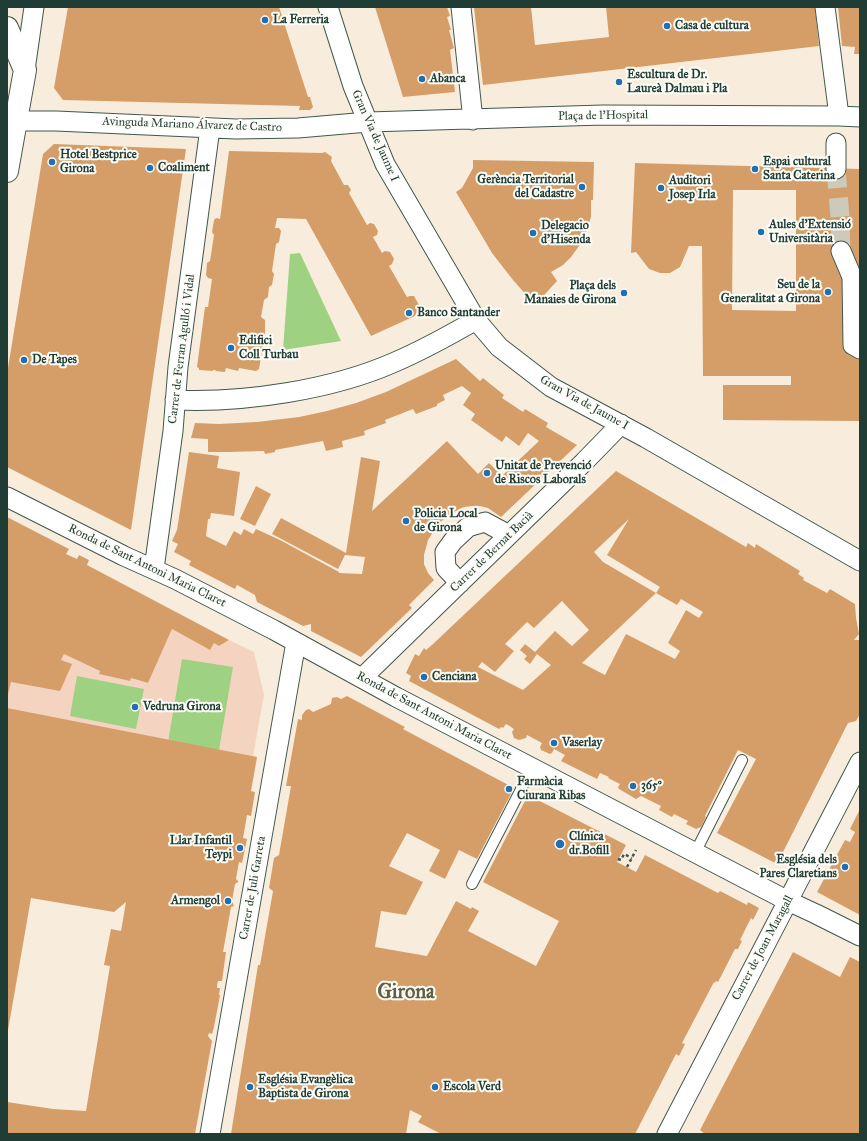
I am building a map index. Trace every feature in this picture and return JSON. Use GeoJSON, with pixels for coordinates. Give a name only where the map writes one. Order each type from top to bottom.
{"type":"FeatureCollection","features":[{"type":"Feature","properties":{"kind":"main road"},"geometry":{"type":"LineString","coordinates":[[7,28],[25,70],[7,171]]}},
{"type":"Feature","properties":{"kind":"street"},"geometry":{"type":"LineString","coordinates":[[25,70],[34,7]]}},
{"type":"Feature","properties":{"kind":"street","name":"Gran Via de Jaume I"},"geometry":{"type":"LineString","coordinates":[[328,7],[353,86],[386,164],[476,320],[499,347],[545,383],[621,424],[860,560]]}},
{"type":"Feature","properties":{"kind":"street"},"geometry":{"type":"LineString","coordinates":[[461,7],[473,120]]}},
{"type":"Feature","properties":{"kind":"street"},"geometry":{"type":"LineString","coordinates":[[825,7],[839,116]]}},
{"type":"Feature","properties":{"kind":"street","name":"Plaça de l'Hospital"},"geometry":{"type":"LineString","coordinates":[[368,122],[603,115],[860,117]]}},
{"type":"Feature","properties":{"kind":"street","name":"Avinguda Mariano Álvarez de Castro"},"geometry":{"type":"LineString","coordinates":[[16,121],[56,121],[210,128],[298,128],[368,122]]}},
{"type":"Feature","properties":{"kind":"street","name":"Carrer de Ferran Agulló i Vidal"},"geometry":{"type":"LineString","coordinates":[[154,570],[173,431],[178,367],[210,128]]}},
{"type":"Feature","properties":{"kind":"street"},"geometry":{"type":"LineString","coordinates":[[836,143],[836,169]]}},
{"type":"Feature","properties":{"kind":"street"},"geometry":{"type":"LineString","coordinates":[[841,251],[852,277],[853,345],[860,349]]}},
{"type":"Feature","properties":{"kind":"street"},"geometry":{"type":"LineString","coordinates":[[175,400],[210,400],[265,396],[308,389],[348,379],[394,363],[441,340],[476,320]]}},
{"type":"Feature","properties":{"kind":"street","name":"Carrer de Bernat Bacià"},"geometry":{"type":"LineString","coordinates":[[362,678],[584,462],[621,424]]}},
{"type":"Feature","properties":{"kind":"street","name":"Ronda de Sant Antoni Maria Claret"},"geometry":{"type":"LineString","coordinates":[[7,497],[274,630],[532,768],[788,901],[860,936]]}},
{"type":"Feature","properties":{"kind":"street"},"geometry":{"type":"LineString","coordinates":[[460,583],[446,568],[445,552],[453,541],[468,527],[485,522],[509,535]]}},
{"type":"Feature","properties":{"kind":"street","name":"Carrer de Juli Garreta"},"geometry":{"type":"LineString","coordinates":[[210,1134],[296,642]]}},
{"type":"Feature","properties":{"kind":"street","name":"Carrer de Joan Maragall"},"geometry":{"type":"LineString","coordinates":[[667,1134],[860,762]]}},
{"type":"Feature","properties":{"kind":"lane"},"geometry":{"type":"LineString","coordinates":[[694,852],[742,760]]}},
{"type":"Feature","properties":{"kind":"lane"},"geometry":{"type":"LineString","coordinates":[[472,884],[532,768]]}},
{"type":"Feature","properties":{"kind":"path"},"geometry":{"type":"LineString","coordinates":[[627,867],[636,850]]}},
{"type":"Feature","properties":{"kind":"path"},"geometry":{"type":"LineString","coordinates":[[618,859],[621,860],[624,854],[632,858]]}},
{"type":"Feature","properties":{"kind":"shaded area","name":"Vedruna Girona"},"geometry":{"type":"Polygon","coordinates":[[[172,629],[210,650],[214,643],[219,646],[229,640],[254,652],[264,695],[253,756],[257,757],[253,780],[7,736],[7,649],[60,663],[64,654],[100,671],[99,674],[130,681],[131,678],[148,683],[172,629]]]}},
{"type":"Feature","properties":{"kind":"green space"},"geometry":{"type":"Polygon","coordinates":[[[300,253],[341,341],[283,350],[290,254],[300,253]]]}},
{"type":"Feature","properties":{"kind":"green space"},"geometry":{"type":"Polygon","coordinates":[[[182,659],[233,667],[217,762],[166,754],[182,659]]]}},
{"type":"Feature","properties":{"kind":"green space"},"geometry":{"type":"Polygon","coordinates":[[[77,676],[144,689],[136,729],[70,716],[77,676]]]}},
{"type":"Feature","properties":{"kind":"building"},"geometry":{"type":"Polygon","coordinates":[[[68,7],[279,7],[308,97],[310,97],[313,107],[310,110],[299,110],[300,106],[63,100],[54,88],[68,7]]]}},
{"type":"Feature","properties":{"kind":"building"},"geometry":{"type":"Polygon","coordinates":[[[375,7],[447,7],[450,16],[447,17],[451,30],[449,30],[454,48],[450,50],[455,92],[403,97],[375,7]]]}},
{"type":"Feature","properties":{"kind":"building"},"geometry":{"type":"Polygon","coordinates":[[[474,7],[531,7],[535,45],[609,37],[606,7],[815,7],[819,46],[483,85],[474,7]]]}},
{"type":"Feature","properties":{"kind":"building"},"geometry":{"type":"Polygon","coordinates":[[[838,7],[860,7],[860,54],[854,54],[855,47],[842,46],[838,7]]]}},
{"type":"Feature","properties":{"kind":"building"},"geometry":{"type":"Polygon","coordinates":[[[54,144],[186,149],[131,530],[7,467],[7,374],[43,154],[54,144]]]}},
{"type":"Feature","properties":{"kind":"building"},"geometry":{"type":"Polygon","coordinates":[[[229,151],[325,152],[332,157],[331,161],[344,185],[348,185],[351,190],[349,193],[367,225],[370,223],[374,224],[378,231],[377,235],[373,237],[382,253],[385,251],[390,252],[394,259],[392,264],[389,266],[407,297],[414,296],[420,307],[419,312],[416,313],[417,315],[371,336],[306,219],[277,218],[275,228],[279,228],[281,231],[279,242],[276,244],[272,271],[274,274],[272,285],[269,287],[268,297],[264,300],[261,317],[265,320],[265,333],[259,369],[256,371],[239,368],[238,371],[226,368],[225,372],[215,371],[216,370],[199,370],[197,367],[205,307],[208,307],[212,279],[208,278],[206,275],[207,263],[210,261],[214,235],[212,232],[214,220],[216,218],[220,219],[229,151]]]}},
{"type":"Feature","properties":{"kind":"building","name":"Delegacio d'Hisenda"},"geometry":{"type":"Polygon","coordinates":[[[473,160],[594,162],[591,217],[584,239],[563,265],[551,272],[557,281],[535,305],[492,253],[456,192],[462,188],[473,168],[473,160]]]}},
{"type":"Feature","properties":{"kind":"building","name":"Seu de la Generalitat a Girona"},"geometry":{"type":"Polygon","coordinates":[[[635,163],[860,169],[860,421],[723,420],[723,385],[791,385],[791,376],[703,376],[702,246],[689,246],[680,267],[670,273],[660,273],[649,269],[636,252],[631,253],[635,163]],[[733,190],[732,310],[796,311],[796,190],[733,190]]]}},
{"type":"Feature","properties":{"kind":"building"},"geometry":{"type":"Polygon","coordinates":[[[456,359],[480,381],[483,378],[504,395],[502,398],[523,412],[525,409],[548,423],[546,427],[577,445],[501,517],[488,508],[472,506],[464,507],[450,514],[438,524],[428,540],[424,555],[424,564],[428,573],[434,580],[409,605],[412,608],[361,657],[311,631],[311,624],[303,626],[257,602],[255,595],[237,585],[235,589],[189,565],[191,561],[174,552],[178,544],[172,541],[177,530],[189,452],[219,456],[217,468],[240,472],[234,516],[211,513],[210,519],[208,519],[206,536],[226,546],[234,531],[241,535],[244,529],[253,534],[256,529],[280,540],[339,573],[362,574],[365,557],[345,555],[338,569],[272,534],[281,518],[346,553],[361,457],[380,461],[372,511],[447,441],[478,474],[489,463],[502,476],[539,441],[528,433],[519,446],[506,436],[502,442],[471,420],[475,414],[463,405],[471,393],[462,386],[443,395],[445,400],[437,404],[437,406],[416,414],[413,409],[385,420],[386,423],[364,431],[365,435],[342,441],[343,447],[326,451],[323,441],[275,450],[275,452],[265,454],[264,451],[208,452],[208,439],[191,438],[195,423],[219,424],[257,422],[299,417],[327,411],[356,403],[386,392],[456,359]]]}},
{"type":"Feature","properties":{"kind":"building"},"geometry":{"type":"Polygon","coordinates":[[[616,471],[746,547],[748,543],[755,548],[756,544],[800,571],[798,574],[804,578],[803,580],[827,593],[830,589],[855,604],[859,634],[854,640],[860,640],[860,714],[856,721],[848,723],[777,864],[717,833],[756,759],[738,750],[701,827],[696,829],[686,824],[688,821],[674,814],[672,817],[659,810],[661,806],[641,796],[636,799],[619,789],[618,787],[620,784],[608,778],[609,777],[600,773],[597,779],[561,761],[565,755],[554,749],[550,754],[541,750],[540,747],[542,743],[527,735],[526,738],[519,740],[514,738],[512,732],[514,729],[508,725],[506,724],[503,728],[501,727],[499,729],[409,681],[411,676],[406,673],[415,654],[419,656],[424,648],[426,650],[616,471]],[[629,519],[594,552],[603,562],[656,593],[660,587],[607,555],[629,519]],[[656,593],[582,663],[605,675],[626,634],[675,659],[680,651],[668,643],[686,610],[699,618],[703,612],[681,599],[677,605],[656,593]],[[562,601],[534,628],[527,622],[505,644],[514,651],[495,672],[482,662],[478,667],[523,690],[551,665],[537,654],[530,664],[524,659],[527,656],[520,650],[525,644],[535,652],[555,631],[572,646],[589,630],[562,601]]]}},
{"type":"Feature","properties":{"kind":"building"},"geometry":{"type":"Polygon","coordinates":[[[256,486],[271,494],[255,526],[240,519],[256,486]]]}},
{"type":"Feature","properties":{"kind":"building"},"geometry":{"type":"Polygon","coordinates":[[[7,517],[69,549],[66,554],[77,559],[79,555],[89,560],[87,565],[229,640],[219,646],[214,643],[210,650],[172,629],[148,683],[131,678],[130,681],[99,674],[100,671],[64,654],[61,660],[72,664],[60,691],[11,682],[7,698],[7,517]]]}},
{"type":"Feature","properties":{"kind":"building"},"geometry":{"type":"Polygon","coordinates":[[[347,696],[405,727],[403,729],[514,788],[477,859],[459,850],[445,879],[429,871],[440,850],[407,833],[389,866],[423,882],[406,915],[381,911],[375,947],[427,956],[456,901],[471,909],[472,907],[479,911],[468,931],[536,966],[559,921],[483,882],[528,795],[626,845],[617,862],[636,872],[645,855],[718,893],[720,891],[747,905],[748,902],[759,908],[753,920],[751,918],[740,940],[742,941],[738,949],[735,949],[718,982],[714,982],[682,1043],[685,1044],[679,1056],[676,1054],[635,1134],[441,1134],[418,1122],[422,1116],[410,1110],[406,1134],[231,1134],[258,965],[260,965],[273,891],[269,888],[274,858],[279,855],[291,786],[286,786],[298,719],[302,720],[302,715],[306,710],[309,709],[313,712],[331,704],[332,698],[337,697],[341,699],[347,696]]]}},
{"type":"Feature","properties":{"kind":"building"},"geometry":{"type":"Polygon","coordinates":[[[7,708],[257,757],[251,791],[255,792],[251,816],[247,815],[243,838],[247,839],[242,863],[239,862],[236,879],[238,882],[235,884],[232,901],[234,906],[231,907],[223,952],[226,952],[222,981],[218,981],[217,985],[217,988],[220,988],[220,995],[214,1027],[212,1034],[209,1033],[208,1036],[212,1041],[195,1134],[7,1134],[7,1102],[53,1109],[86,1111],[110,966],[104,965],[111,929],[121,931],[126,902],[114,912],[31,898],[7,1036],[7,708]]]}},
{"type":"Feature","properties":{"kind":"building","name":"Església dels Pares Claretians"},"geometry":{"type":"Polygon","coordinates":[[[860,809],[860,915],[817,892],[845,840],[850,842],[855,832],[850,829],[860,809]]]}},
{"type":"Feature","properties":{"kind":"building"},"geometry":{"type":"Polygon","coordinates":[[[793,952],[840,977],[850,957],[860,962],[860,1134],[705,1134],[700,1130],[793,952]]]}},
{"type":"Feature","properties":{"kind":"tunnel"},"geometry":{"type":"LineString","coordinates":[[836,169],[841,251]]}},
{"type":"Feature","properties":{"kind":"place","name":"La Ferreria"},"geometry":{"type":"Point","coordinates":[265,20]}},
{"type":"Feature","properties":{"kind":"place","name":"Casa de cultura"},"geometry":{"type":"Point","coordinates":[667,26]}},
{"type":"Feature","properties":{"kind":"place","name":"Abanca"},"geometry":{"type":"Point","coordinates":[422,79]}},
{"type":"Feature","properties":{"kind":"place","name":"Escultura de Dr. Laureà Dalmau i Pla"},"geometry":{"type":"Point","coordinates":[619,82]}},
{"type":"Feature","properties":{"kind":"place","name":"Hotel Bestprice Girona"},"geometry":{"type":"Point","coordinates":[52,162]}},
{"type":"Feature","properties":{"kind":"place","name":"Coaliment"},"geometry":{"type":"Point","coordinates":[150,168]}},
{"type":"Feature","properties":{"kind":"place","name":"Espai cultural Santa Caterina"},"geometry":{"type":"Point","coordinates":[755,169]}},
{"type":"Feature","properties":{"kind":"place","name":"Gerència Territorial del Cadastre"},"geometry":{"type":"Point","coordinates":[582,187]}},
{"type":"Feature","properties":{"kind":"place","name":"Auditori Josep Irla"},"geometry":{"type":"Point","coordinates":[661,188]}},
{"type":"Feature","properties":{"kind":"place","name":"Aules d'Extensió Universitària"},"geometry":{"type":"Point","coordinates":[761,232]}},
{"type":"Feature","properties":{"kind":"place","name":"Delegacio d'Hisenda"},"geometry":{"type":"Point","coordinates":[533,233]}},
{"type":"Feature","properties":{"kind":"place","name":"Seu de la Generalitat a Girona"},"geometry":{"type":"Point","coordinates":[828,292]}},
{"type":"Feature","properties":{"kind":"place","name":"Plaça dels Manaies de Girona"},"geometry":{"type":"Point","coordinates":[624,293]}},
{"type":"Feature","properties":{"kind":"place","name":"Banco Santander"},"geometry":{"type":"Point","coordinates":[409,313]}},
{"type":"Feature","properties":{"kind":"place","name":"Edifici Coll Turbau"},"geometry":{"type":"Point","coordinates":[231,348]}},
{"type":"Feature","properties":{"kind":"place","name":"De Tapes"},"geometry":{"type":"Point","coordinates":[24,360]}},
{"type":"Feature","properties":{"kind":"place","name":"Unitat de Prevenció de Riscos Laborals"},"geometry":{"type":"Point","coordinates":[487,473]}},
{"type":"Feature","properties":{"kind":"place","name":"Policia Local de Girona"},"geometry":{"type":"Point","coordinates":[406,521]}},
{"type":"Feature","properties":{"kind":"place","name":"Cenciana"},"geometry":{"type":"Point","coordinates":[424,677]}},
{"type":"Feature","properties":{"kind":"place","name":"Vedruna Girona"},"geometry":{"type":"Point","coordinates":[135,707]}},
{"type":"Feature","properties":{"kind":"place","name":"Vaserlay"},"geometry":{"type":"Point","coordinates":[554,743]}},
{"type":"Feature","properties":{"kind":"place","name":"365º"},"geometry":{"type":"Point","coordinates":[633,786]}},
{"type":"Feature","properties":{"kind":"place","name":"Farmàcia Ciurana Ribas"},"geometry":{"type":"Point","coordinates":[509,789]}},
{"type":"Feature","properties":{"kind":"place","name":"Clínica dr.Bofill"},"geometry":{"type":"Point","coordinates":[560,844]}},
{"type":"Feature","properties":{"kind":"place","name":"Llar Infantil Teypi"},"geometry":{"type":"Point","coordinates":[240,848]}},
{"type":"Feature","properties":{"kind":"place","name":"Església dels Pares Claretians"},"geometry":{"type":"Point","coordinates":[845,867]}},
{"type":"Feature","properties":{"kind":"place","name":"Armengol"},"geometry":{"type":"Point","coordinates":[228,901]}},
{"type":"Feature","properties":{"kind":"place","name":"Església Evangèlica Baptista de Girona"},"geometry":{"type":"Point","coordinates":[250,1087]}},
{"type":"Feature","properties":{"kind":"place","name":"Escola Verd"},"geometry":{"type":"Point","coordinates":[435,1087]}},
{"type":"Feature","properties":{"kind":"district","name":"Girona"},"geometry":{"type":"Point","coordinates":[406,993]}}]}
